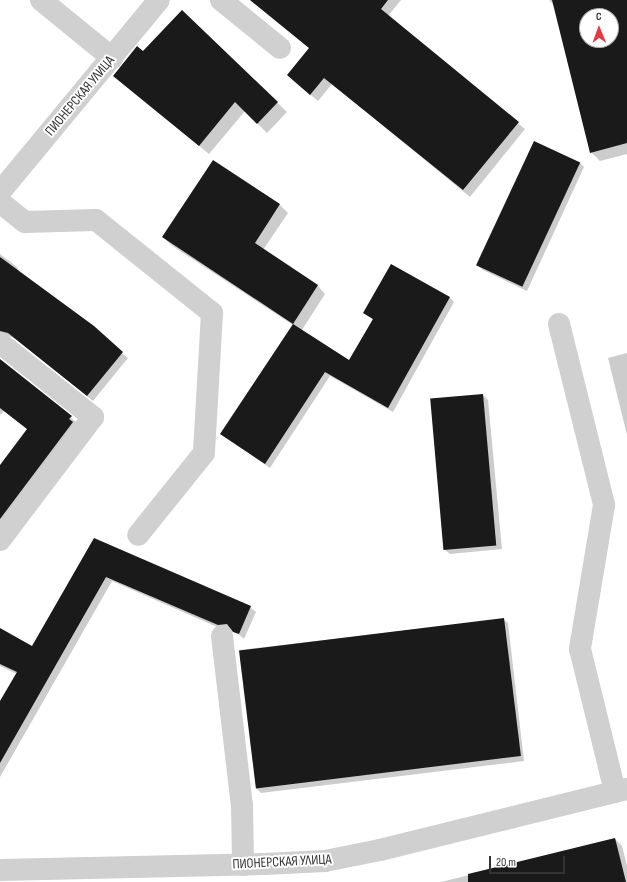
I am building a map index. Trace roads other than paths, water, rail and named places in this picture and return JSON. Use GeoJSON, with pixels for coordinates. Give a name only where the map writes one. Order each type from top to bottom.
{"type":"FeatureCollection","features":[{"type":"Feature","properties":{"kind":"street"},"geometry":{"type":"LineString","coordinates":[[41,0],[112,58]]}},
{"type":"Feature","properties":{"kind":"street","name":"ПИОНЕРСКАЯ УЛИЦА"},"geometry":{"type":"LineString","coordinates":[[0,192],[159,0]]}},
{"type":"Feature","properties":{"kind":"street"},"geometry":{"type":"LineString","coordinates":[[221,0],[280,48]]}},
{"type":"Feature","properties":{"kind":"street"},"geometry":{"type":"LineString","coordinates":[[0,202],[24,222],[96,220],[212,313],[204,453],[138,535]]}},
{"type":"Feature","properties":{"kind":"street"},"geometry":{"type":"LineString","coordinates":[[559,324],[604,505],[580,650],[621,790]]}},
{"type":"Feature","properties":{"kind":"street"},"geometry":{"type":"LineString","coordinates":[[0,343],[92,417],[0,540]]}},
{"type":"Feature","properties":{"kind":"street"},"geometry":{"type":"LineString","coordinates":[[222,636],[242,805],[257,870]]}},
{"type":"Feature","properties":{"kind":"street","name":"ПИОНЕРСКАЯ УЛИЦА"},"geometry":{"type":"LineString","coordinates":[[0,870],[257,870],[325,861],[388,848],[621,790]]}}]}
